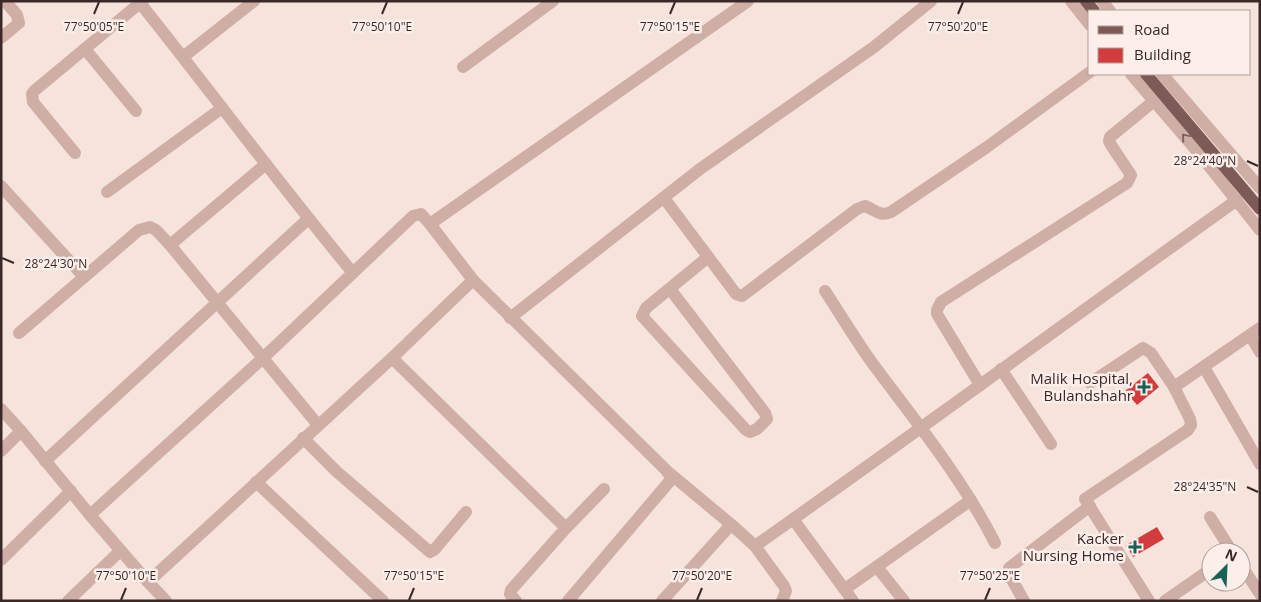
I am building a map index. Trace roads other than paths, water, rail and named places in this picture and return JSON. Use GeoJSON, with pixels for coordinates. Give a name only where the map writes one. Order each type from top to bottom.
{"type":"FeatureCollection","features":[{"type":"Feature","properties":{"kind":"main road"},"geometry":{"type":"LineString","coordinates":[[1147,75],[1260,209]]}},
{"type":"Feature","properties":{"kind":"street"},"geometry":{"type":"LineString","coordinates":[[1,38],[19,23],[17,15],[5,1]]}},
{"type":"Feature","properties":{"kind":"street"},"geometry":{"type":"LineString","coordinates":[[183,57],[254,1]]}},
{"type":"Feature","properties":{"kind":"street"},"geometry":{"type":"LineString","coordinates":[[463,67],[554,1]]}},
{"type":"Feature","properties":{"kind":"street"},"geometry":{"type":"LineString","coordinates":[[430,224],[748,1]]}},
{"type":"Feature","properties":{"kind":"street"},"geometry":{"type":"LineString","coordinates":[[510,318],[735,143],[874,46],[931,1]]}},
{"type":"Feature","properties":{"kind":"street"},"geometry":{"type":"LineString","coordinates":[[1071,1],[1088,22]]}},
{"type":"Feature","properties":{"kind":"street"},"geometry":{"type":"LineString","coordinates":[[75,153],[33,102],[34,91],[142,2],[222,108],[353,273]]}},
{"type":"Feature","properties":{"kind":"street"},"geometry":{"type":"LineString","coordinates":[[85,49],[136,111]]}},
{"type":"Feature","properties":{"kind":"street"},"geometry":{"type":"LineString","coordinates":[[664,198],[736,294],[742,296],[857,209],[865,206],[882,215],[891,212],[987,147],[1088,73]]}},
{"type":"Feature","properties":{"kind":"street"},"geometry":{"type":"LineString","coordinates":[[1132,75],[1260,230]]}},
{"type":"Feature","properties":{"kind":"street"},"geometry":{"type":"LineString","coordinates":[[1163,75],[1260,188]]}},
{"type":"Feature","properties":{"kind":"street"},"geometry":{"type":"LineString","coordinates":[[980,385],[937,314],[938,306],[941,302],[1127,183],[1131,176],[1111,145],[1110,137],[1154,101]]}},
{"type":"Feature","properties":{"kind":"street"},"geometry":{"type":"LineString","coordinates":[[106,192],[222,108]]}},
{"type":"Feature","properties":{"kind":"street"},"geometry":{"type":"LineString","coordinates":[[170,245],[266,164]]}},
{"type":"Feature","properties":{"kind":"street"},"geometry":{"type":"LineString","coordinates":[[1,186],[84,277]]}},
{"type":"Feature","properties":{"kind":"street"},"geometry":{"type":"LineString","coordinates":[[755,546],[921,429],[1001,369],[1237,200]]}},
{"type":"Feature","properties":{"kind":"street"},"geometry":{"type":"LineString","coordinates":[[90,515],[263,358],[413,216],[421,214],[473,280],[510,318],[665,469],[755,546],[784,586],[786,591],[782,601]]}},
{"type":"Feature","properties":{"kind":"street"},"geometry":{"type":"LineString","coordinates":[[45,461],[308,218]]}},
{"type":"Feature","properties":{"kind":"street"},"geometry":{"type":"LineString","coordinates":[[19,333],[139,230],[150,227],[156,230],[170,245],[318,425]]}},
{"type":"Feature","properties":{"kind":"street"},"geometry":{"type":"LineString","coordinates":[[670,289],[765,413],[767,419],[754,431],[746,430],[642,316],[646,308],[708,257]]}},
{"type":"Feature","properties":{"kind":"street"},"geometry":{"type":"LineString","coordinates":[[148,582],[392,358],[473,280]]}},
{"type":"Feature","properties":{"kind":"street"},"geometry":{"type":"LineString","coordinates":[[825,291],[871,362],[971,500],[995,543]]}},
{"type":"Feature","properties":{"kind":"street"},"geometry":{"type":"LineString","coordinates":[[1174,388],[1255,331],[1260,352]]}},
{"type":"Feature","properties":{"kind":"street"},"geometry":{"type":"LineString","coordinates":[[1090,383],[1142,348],[1151,353],[1174,388],[1190,419],[1191,425],[1188,430],[1085,499],[1150,601]]}},
{"type":"Feature","properties":{"kind":"street"},"geometry":{"type":"LineString","coordinates":[[392,358],[566,528]]}},
{"type":"Feature","properties":{"kind":"street"},"geometry":{"type":"LineString","coordinates":[[1204,367],[1260,464]]}},
{"type":"Feature","properties":{"kind":"street"},"geometry":{"type":"LineString","coordinates":[[1001,369],[1051,444]]}},
{"type":"Feature","properties":{"kind":"street"},"geometry":{"type":"LineString","coordinates":[[1,409],[120,550],[166,601]]}},
{"type":"Feature","properties":{"kind":"street"},"geometry":{"type":"LineString","coordinates":[[1,451],[21,431]]}},
{"type":"Feature","properties":{"kind":"street"},"geometry":{"type":"LineString","coordinates":[[304,438],[336,471],[430,552],[435,549],[466,512]]}},
{"type":"Feature","properties":{"kind":"street"},"geometry":{"type":"LineString","coordinates":[[568,601],[670,482],[671,477],[665,469]]}},
{"type":"Feature","properties":{"kind":"street"},"geometry":{"type":"LineString","coordinates":[[256,482],[383,601]]}},
{"type":"Feature","properties":{"kind":"street"},"geometry":{"type":"LineString","coordinates":[[516,601],[510,594],[511,590],[566,528],[604,489]]}},
{"type":"Feature","properties":{"kind":"street"},"geometry":{"type":"LineString","coordinates":[[1,560],[71,491]]}},
{"type":"Feature","properties":{"kind":"street"},"geometry":{"type":"LineString","coordinates":[[845,589],[971,500]]}},
{"type":"Feature","properties":{"kind":"street"},"geometry":{"type":"LineString","coordinates":[[1024,601],[1009,568],[1090,506]]}},
{"type":"Feature","properties":{"kind":"street"},"geometry":{"type":"LineString","coordinates":[[1210,517],[1226,542]]}},
{"type":"Feature","properties":{"kind":"street"},"geometry":{"type":"LineString","coordinates":[[793,519],[853,601]]}},
{"type":"Feature","properties":{"kind":"street"},"geometry":{"type":"LineString","coordinates":[[662,601],[726,529],[733,526]]}},
{"type":"Feature","properties":{"kind":"street"},"geometry":{"type":"LineString","coordinates":[[68,601],[120,550]]}},
{"type":"Feature","properties":{"kind":"street"},"geometry":{"type":"LineString","coordinates":[[877,567],[904,601]]}},
{"type":"Feature","properties":{"kind":"street"},"geometry":{"type":"LineString","coordinates":[[1165,601],[1201,576]]}},
{"type":"Feature","properties":{"kind":"street"},"geometry":{"type":"LineString","coordinates":[[1251,580],[1260,594]]}},
{"type":"Feature","properties":{"kind":"place","name":"Malik Hospital, Bulandshahr"},"geometry":{"type":"Point","coordinates":[1144,387]}},
{"type":"Feature","properties":{"kind":"place","name":"Kacker Nursing Home"},"geometry":{"type":"Point","coordinates":[1135,547]}}]}
